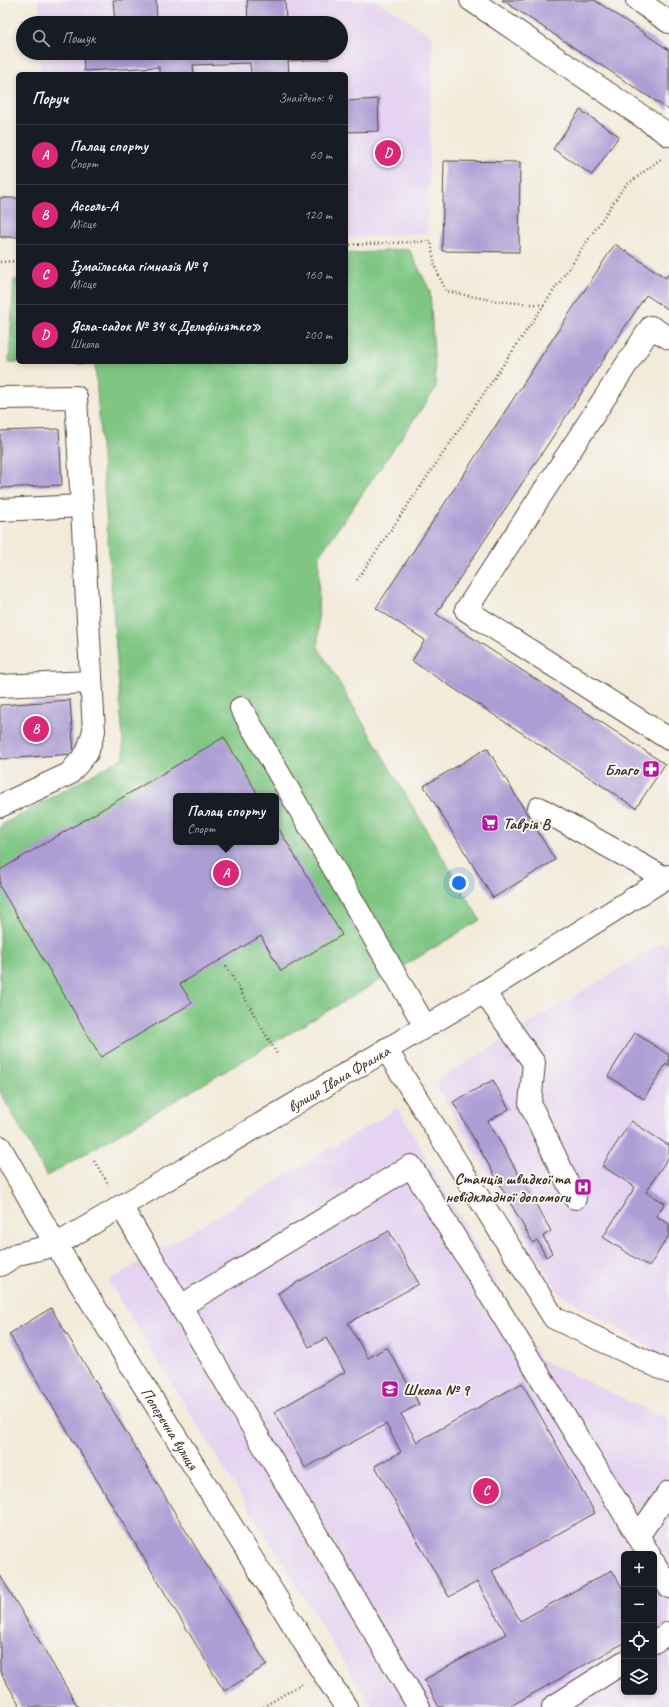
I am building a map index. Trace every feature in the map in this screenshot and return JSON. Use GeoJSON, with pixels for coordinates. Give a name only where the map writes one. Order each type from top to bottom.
{"type":"FeatureCollection","features":[{"type":"Feature","properties":{"kind":"street"},"geometry":{"type":"LineString","coordinates":[[471,0],[669,135]]}},
{"type":"Feature","properties":{"kind":"street"},"geometry":{"type":"LineString","coordinates":[[637,0],[669,22]]}},
{"type":"Feature","properties":{"kind":"street"},"geometry":{"type":"LineString","coordinates":[[669,338],[651,327],[466,610],[669,739]]}},
{"type":"Feature","properties":{"kind":"street"},"geometry":{"type":"LineString","coordinates":[[0,398],[76,397],[94,731],[87,753],[69,774],[0,806]]}},
{"type":"Feature","properties":{"kind":"street"},"geometry":{"type":"LineString","coordinates":[[0,510],[81,506]]}},
{"type":"Feature","properties":{"kind":"street"},"geometry":{"type":"LineString","coordinates":[[0,686],[91,682]]}},
{"type":"Feature","properties":{"kind":"street"},"geometry":{"type":"LineString","coordinates":[[241,708],[425,1026]]}},
{"type":"Feature","properties":{"kind":"street"},"geometry":{"type":"LineString","coordinates":[[539,808],[667,877]]}},
{"type":"Feature","properties":{"kind":"street","name":"вулиця Івана Франка"},"geometry":{"type":"LineString","coordinates":[[0,1265],[18,1254],[56,1245],[484,992],[667,877]]}},
{"type":"Feature","properties":{"kind":"street"},"geometry":{"type":"LineString","coordinates":[[484,992],[534,1062],[530,1104],[575,1198]]}},
{"type":"Feature","properties":{"kind":"street"},"geometry":{"type":"LineString","coordinates":[[386,1049],[554,1318],[669,1372]]}},
{"type":"Feature","properties":{"kind":"street","name":"Поперечна вулиця"},"geometry":{"type":"LineString","coordinates":[[0,1147],[56,1245],[346,1707]]}},
{"type":"Feature","properties":{"kind":"street"},"geometry":{"type":"LineString","coordinates":[[181,1306],[411,1166],[643,1545]]}},
{"type":"Feature","properties":{"kind":"street"},"geometry":{"type":"LineString","coordinates":[[121,1206],[419,1707]]}},
{"type":"Feature","properties":{"kind":"street"},"geometry":{"type":"LineString","coordinates":[[643,1545],[669,1492]]}},
{"type":"Feature","properties":{"kind":"street"},"geometry":{"type":"LineString","coordinates":[[657,1568],[669,1587]]}},
{"type":"Feature","properties":{"kind":"street"},"geometry":{"type":"LineString","coordinates":[[657,1640],[669,1633]]}},
{"type":"Feature","properties":{"kind":"street"},"geometry":{"type":"LineString","coordinates":[[553,1707],[621,1664]]}},
{"type":"Feature","properties":{"kind":"path"},"geometry":{"type":"LineString","coordinates":[[357,580],[624,188],[663,157]]}},
{"type":"Feature","properties":{"kind":"path"},"geometry":{"type":"LineString","coordinates":[[348,245],[431,241],[435,267],[446,291],[495,301],[544,305]]}},
{"type":"Feature","properties":{"kind":"path"},"geometry":{"type":"LineString","coordinates":[[0,262],[16,261]]}},
{"type":"Feature","properties":{"kind":"path"},"geometry":{"type":"LineString","coordinates":[[226,966],[277,1054]]}},
{"type":"Feature","properties":{"kind":"path"},"geometry":{"type":"LineString","coordinates":[[94,1161],[109,1186]]}},
{"type":"Feature","properties":{"kind":"path"},"geometry":{"type":"LineString","coordinates":[[263,1707],[322,1671]]}},
{"type":"Feature","properties":{"kind":"shaded area"},"geometry":{"type":"Polygon","coordinates":[[[39,0],[376,0],[433,36],[427,233],[348,238],[348,72],[40,72],[40,60],[348,60],[348,16],[40,16],[39,0]]]}},
{"type":"Feature","properties":{"kind":"shaded area","name":"Станція швидкої та невідкладної допомоги"},"geometry":{"type":"Polygon","coordinates":[[[661,943],[669,947],[669,1360],[559,1293],[434,1082],[661,943]]]}},
{"type":"Feature","properties":{"kind":"shaded area","name":"Школа № 9"},"geometry":{"type":"Polygon","coordinates":[[[398,1108],[540,1359],[669,1420],[669,1707],[372,1707],[108,1281],[398,1108]]]}},
{"type":"Feature","properties":{"kind":"green space"},"geometry":{"type":"Polygon","coordinates":[[[409,249],[430,291],[436,388],[319,556],[318,647],[480,920],[47,1176],[0,1092],[0,826],[124,757],[95,364],[348,364],[348,254],[409,249]]]}},
{"type":"Feature","properties":{"kind":"green space"},"geometry":{"type":"Polygon","coordinates":[[[14,280],[16,280],[16,362],[9,362],[14,280]]]}},
{"type":"Feature","properties":{"kind":"building"},"geometry":{"type":"Polygon","coordinates":[[[113,0],[156,0],[157,16],[114,16],[113,0]]]}},
{"type":"Feature","properties":{"kind":"building"},"geometry":{"type":"Polygon","coordinates":[[[247,0],[285,0],[286,16],[248,16],[247,0]]]}},
{"type":"Feature","properties":{"kind":"building"},"geometry":{"type":"Polygon","coordinates":[[[502,0],[596,1],[669,50],[669,110],[502,0]]]}},
{"type":"Feature","properties":{"kind":"building"},"geometry":{"type":"Polygon","coordinates":[[[83,60],[308,60],[288,61],[289,72],[251,72],[250,63],[193,65],[194,72],[159,72],[159,67],[84,71],[83,60]]]}},
{"type":"Feature","properties":{"kind":"building"},"geometry":{"type":"Polygon","coordinates":[[[378,99],[379,131],[348,132],[348,101],[378,99]]]}},
{"type":"Feature","properties":{"kind":"building"},"geometry":{"type":"Polygon","coordinates":[[[580,110],[619,136],[592,175],[553,149],[580,110]]]}},
{"type":"Feature","properties":{"kind":"building"},"geometry":{"type":"Polygon","coordinates":[[[444,161],[520,162],[519,252],[442,251],[444,161]]]}},
{"type":"Feature","properties":{"kind":"building"},"geometry":{"type":"Polygon","coordinates":[[[0,198],[16,198],[16,237],[0,237],[0,198]]]}},
{"type":"Feature","properties":{"kind":"building"},"geometry":{"type":"Polygon","coordinates":[[[615,244],[666,278],[669,273],[669,310],[646,295],[436,614],[665,764],[636,808],[412,661],[425,640],[376,608],[615,244]]]}},
{"type":"Feature","properties":{"kind":"building"},"geometry":{"type":"Polygon","coordinates":[[[59,429],[62,485],[0,488],[0,431],[59,429]]]}},
{"type":"Feature","properties":{"kind":"building"},"geometry":{"type":"Polygon","coordinates":[[[70,700],[74,754],[0,759],[0,705],[70,700]]]}},
{"type":"Feature","properties":{"kind":"building"},"geometry":{"type":"Polygon","coordinates":[[[224,737],[257,793],[173,793],[173,845],[279,845],[279,829],[342,935],[281,971],[261,936],[180,984],[192,1003],[101,1057],[0,887],[0,870],[224,737]]]}},
{"type":"Feature","properties":{"kind":"building","name":"Таврія В"},"geometry":{"type":"Polygon","coordinates":[[[487,748],[555,860],[493,898],[424,786],[487,748]]]}},
{"type":"Feature","properties":{"kind":"building"},"geometry":{"type":"Polygon","coordinates":[[[635,1033],[669,1055],[669,1067],[666,1064],[644,1099],[608,1076],[635,1033]]]}},
{"type":"Feature","properties":{"kind":"building"},"geometry":{"type":"Polygon","coordinates":[[[493,1080],[509,1109],[488,1121],[551,1231],[543,1236],[552,1253],[546,1257],[537,1240],[533,1243],[453,1102],[493,1080]]]}},
{"type":"Feature","properties":{"kind":"building"},"geometry":{"type":"Polygon","coordinates":[[[631,1121],[668,1145],[669,1143],[669,1156],[646,1192],[665,1203],[656,1216],[669,1224],[669,1235],[649,1267],[603,1237],[635,1187],[602,1166],[631,1121]]]}},
{"type":"Feature","properties":{"kind":"building"},"geometry":{"type":"Polygon","coordinates":[[[389,1231],[419,1284],[348,1323],[368,1358],[387,1347],[419,1404],[401,1414],[417,1442],[522,1383],[595,1513],[492,1571],[520,1621],[612,1570],[621,1586],[621,1645],[509,1707],[439,1707],[424,1680],[506,1634],[477,1582],[449,1597],[375,1466],[401,1452],[386,1424],[305,1468],[274,1412],[345,1372],[326,1338],[309,1347],[278,1293],[389,1231]]]}},
{"type":"Feature","properties":{"kind":"building"},"geometry":{"type":"Polygon","coordinates":[[[51,1308],[267,1665],[224,1691],[9,1334],[51,1308]]]}},
{"type":"Feature","properties":{"kind":"building"},"geometry":{"type":"Polygon","coordinates":[[[0,1575],[78,1707],[21,1707],[0,1672],[0,1575]]]}},
{"type":"Feature","properties":{"kind":"place","name":"Ясла-садок № 34 «Дельфінятко»"},"geometry":{"type":"Point","coordinates":[388,153]}},
{"type":"Feature","properties":{"kind":"place","name":"Ассоль-А"},"geometry":{"type":"Point","coordinates":[36,729]}},
{"type":"Feature","properties":{"kind":"place","name":"Благо"},"geometry":{"type":"Point","coordinates":[651,769]}},
{"type":"Feature","properties":{"kind":"place","name":"Таврія В"},"geometry":{"type":"Point","coordinates":[490,823]}},
{"type":"Feature","properties":{"kind":"place","name":"Палац спорту"},"geometry":{"type":"Point","coordinates":[226,873]}},
{"type":"Feature","properties":{"kind":"place","name":"Станція швидкої та невідкладної допомоги"},"geometry":{"type":"Point","coordinates":[583,1187]}},
{"type":"Feature","properties":{"kind":"place","name":"Школа № 9"},"geometry":{"type":"Point","coordinates":[390,1389]}},
{"type":"Feature","properties":{"kind":"place","name":"Ізмаїльська гімназія № 9"},"geometry":{"type":"Point","coordinates":[486,1491]}}]}
